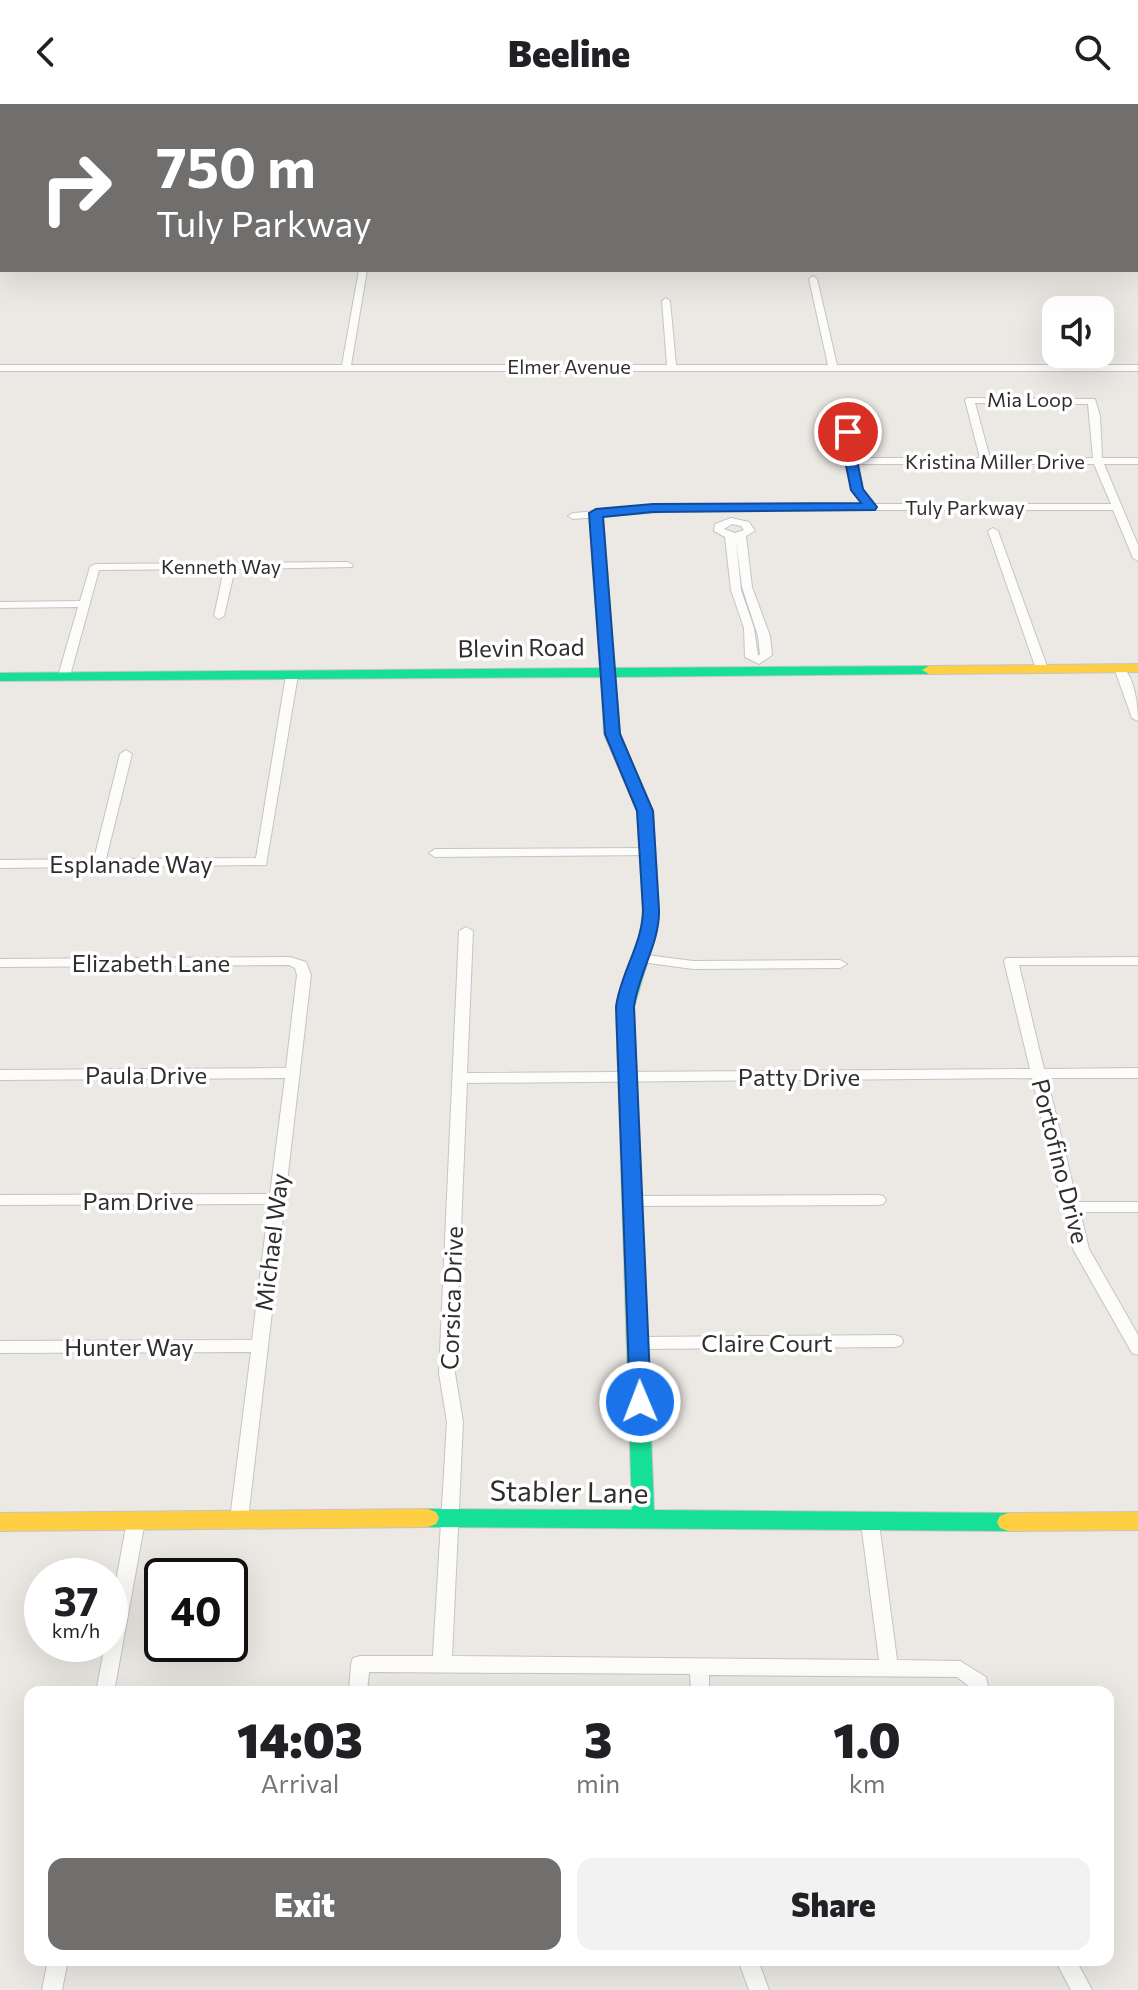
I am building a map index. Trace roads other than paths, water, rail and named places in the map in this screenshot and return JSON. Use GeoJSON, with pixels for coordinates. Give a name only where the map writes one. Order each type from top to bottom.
{"type":"FeatureCollection","features":[{"type":"Feature","properties":{"kind":"street"},"geometry":{"type":"LineString","coordinates":[[346,368],[363,272]]}},
{"type":"Feature","properties":{"kind":"street"},"geometry":{"type":"LineString","coordinates":[[813,279],[833,367]]}},
{"type":"Feature","properties":{"kind":"street"},"geometry":{"type":"LineString","coordinates":[[666,301],[672,366]]}},
{"type":"Feature","properties":{"kind":"street","name":"Elmer Avenue"},"geometry":{"type":"LineString","coordinates":[[0,368],[1138,368]]}},
{"type":"Feature","properties":{"kind":"street","name":"Mia Loop"},"geometry":{"type":"LineString","coordinates":[[986,461],[969,404],[976,399],[1092,401],[1097,424],[1095,444],[1098,461]]}},
{"type":"Feature","properties":{"kind":"street"},"geometry":{"type":"LineString","coordinates":[[851,428],[846,436],[858,492],[870,507]]}},
{"type":"Feature","properties":{"kind":"street","name":"Kristina Miller Drive"},"geometry":{"type":"LineString","coordinates":[[851,461],[1138,461]]}},
{"type":"Feature","properties":{"kind":"street"},"geometry":{"type":"LineString","coordinates":[[1098,461],[1137,551]]}},
{"type":"Feature","properties":{"kind":"street"},"geometry":{"type":"LineString","coordinates":[[848,507],[858,492]]}},
{"type":"Feature","properties":{"kind":"street","name":"Tuly Parkway"},"geometry":{"type":"LineString","coordinates":[[573,516],[653,508],[1117,507]]}},
{"type":"Feature","properties":{"kind":"street"},"geometry":{"type":"LineString","coordinates":[[596,513],[612,734],[645,811],[648,852],[651,922],[627,990],[625,1007],[643,1520]]}},
{"type":"Feature","properties":{"kind":"street"},"geometry":{"type":"LineString","coordinates":[[993,531],[1042,669]]}},
{"type":"Feature","properties":{"kind":"street"},"geometry":{"type":"LineString","coordinates":[[735,536],[740,580],[755,628],[751,657],[760,665]]}},
{"type":"Feature","properties":{"kind":"street","name":"Kenneth Way"},"geometry":{"type":"LineString","coordinates":[[84,604],[95,567],[348,565]]}},
{"type":"Feature","properties":{"kind":"street"},"geometry":{"type":"LineString","coordinates":[[219,616],[230,566]]}},
{"type":"Feature","properties":{"kind":"street"},"geometry":{"type":"LineString","coordinates":[[0,605],[84,604],[64,676]]}},
{"type":"Feature","properties":{"kind":"street","name":"Blevin Road"},"geometry":{"type":"LineString","coordinates":[[0,677],[292,675],[760,665],[1129,668]]}},
{"type":"Feature","properties":{"kind":"street"},"geometry":{"type":"LineString","coordinates":[[1129,668],[1138,718]]}},
{"type":"Feature","properties":{"kind":"street","name":"Esplanade Way"},"geometry":{"type":"LineString","coordinates":[[0,864],[262,862],[292,675]]}},
{"type":"Feature","properties":{"kind":"street"},"geometry":{"type":"LineString","coordinates":[[99,863],[126,754]]}},
{"type":"Feature","properties":{"kind":"street"},"geometry":{"type":"LineString","coordinates":[[435,853],[648,852]]}},
{"type":"Feature","properties":{"kind":"street","name":"Corsica Drive"},"geometry":{"type":"LineString","coordinates":[[442,1664],[455,1422],[447,1373],[466,931]]}},
{"type":"Feature","properties":{"kind":"street"},"geometry":{"type":"LineString","coordinates":[[639,958],[693,965],[840,964]]}},
{"type":"Feature","properties":{"kind":"street","name":"Elizabeth Lane"},"geometry":{"type":"LineString","coordinates":[[0,963],[290,961],[301,965]]}},
{"type":"Feature","properties":{"kind":"street","name":"Portofino Drive"},"geometry":{"type":"LineString","coordinates":[[1138,961],[1011,961],[1081,1249],[1138,1349]]}},
{"type":"Feature","properties":{"kind":"street","name":"Michael Way"},"geometry":{"type":"LineString","coordinates":[[239,1519],[304,975],[301,965]]}},
{"type":"Feature","properties":{"kind":"street","name":"Paula Drive"},"geometry":{"type":"LineString","coordinates":[[0,1075],[292,1073]]}},
{"type":"Feature","properties":{"kind":"street","name":"Patty Drive"},"geometry":{"type":"LineString","coordinates":[[460,1078],[1138,1073]]}},
{"type":"Feature","properties":{"kind":"street","name":"Pam Drive"},"geometry":{"type":"LineString","coordinates":[[0,1200],[275,1199]]}},
{"type":"Feature","properties":{"kind":"street"},"geometry":{"type":"LineString","coordinates":[[633,1201],[878,1200]]}},
{"type":"Feature","properties":{"kind":"street"},"geometry":{"type":"LineString","coordinates":[[1071,1207],[1138,1207]]}},
{"type":"Feature","properties":{"kind":"street","name":"Claire Court"},"geometry":{"type":"LineString","coordinates":[[639,1343],[895,1341]]}},
{"type":"Feature","properties":{"kind":"street","name":"Hunter Way"},"geometry":{"type":"LineString","coordinates":[[0,1347],[259,1346]]}},
{"type":"Feature","properties":{"kind":"street","name":"Stabler Lane"},"geometry":{"type":"LineString","coordinates":[[0,1522],[450,1518],[870,1523],[1138,1521]]}},
{"type":"Feature","properties":{"kind":"street"},"geometry":{"type":"LineString","coordinates":[[106,1686],[136,1521]]}},
{"type":"Feature","properties":{"kind":"street"},"geometry":{"type":"LineString","coordinates":[[870,1523],[889,1667]]}},
{"type":"Feature","properties":{"kind":"street"},"geometry":{"type":"LineString","coordinates":[[358,1686],[360,1664],[960,1669],[979,1686]]}},
{"type":"Feature","properties":{"kind":"street"},"geometry":{"type":"LineString","coordinates":[[699,1667],[700,1686]]}},
{"type":"Feature","properties":{"kind":"street"},"geometry":{"type":"LineString","coordinates":[[52,1990],[57,1966]]}},
{"type":"Feature","properties":{"kind":"street"},"geometry":{"type":"LineString","coordinates":[[750,1966],[759,1990]]}},
{"type":"Feature","properties":{"kind":"street"},"geometry":{"type":"LineString","coordinates":[[1068,1966],[1082,1990]]}}]}
